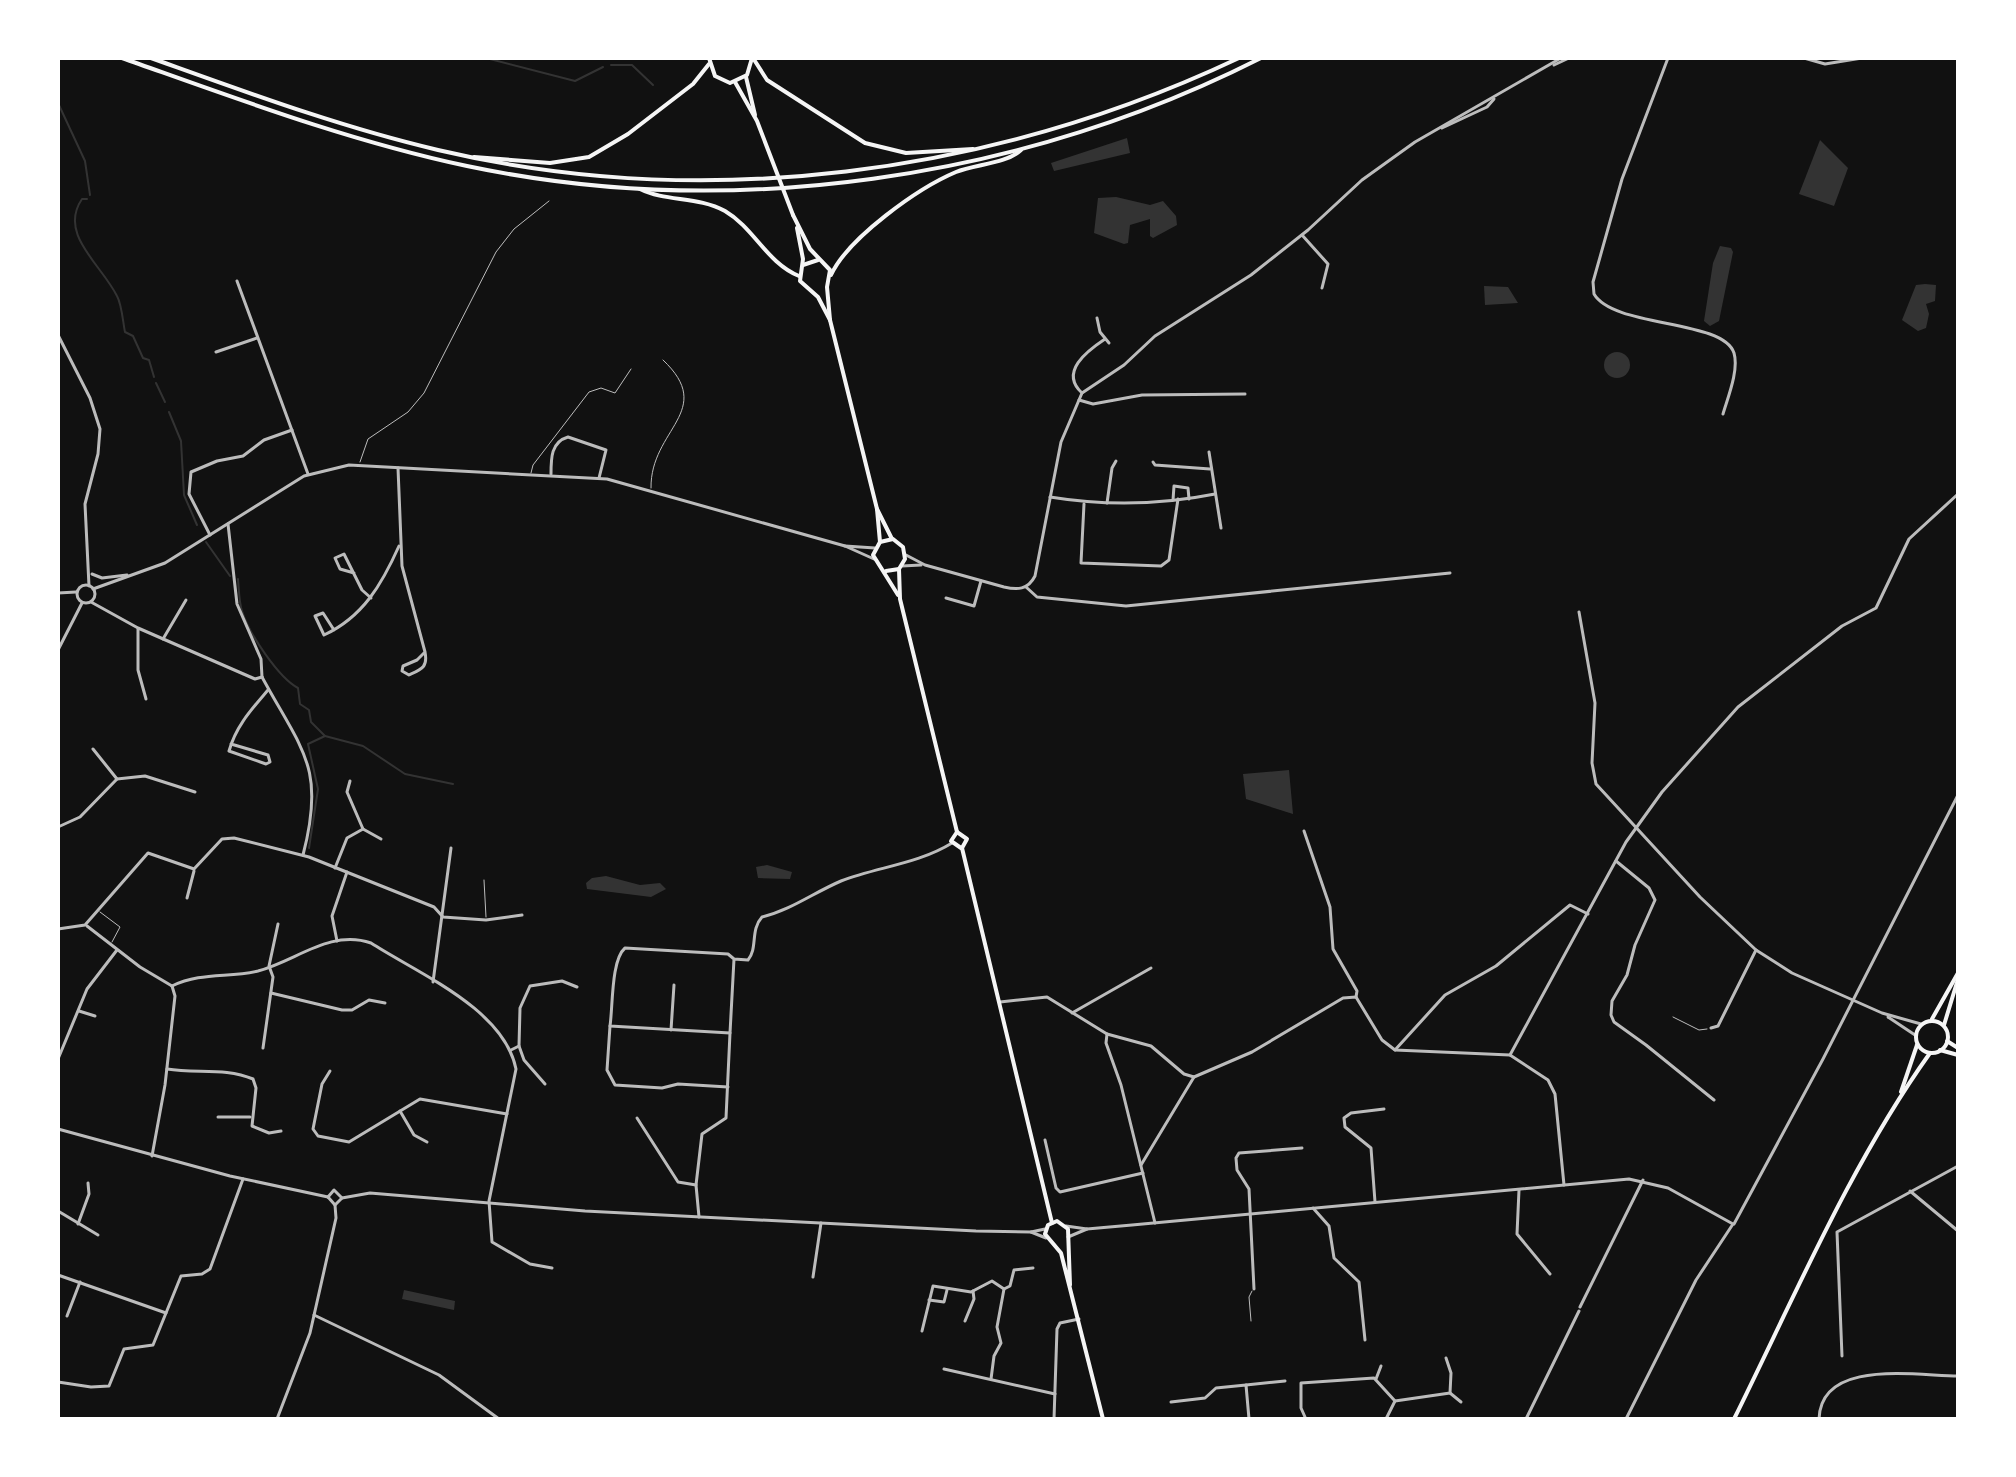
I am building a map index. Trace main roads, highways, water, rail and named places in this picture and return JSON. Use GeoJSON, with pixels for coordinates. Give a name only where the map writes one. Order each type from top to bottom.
{"type":"FeatureCollection","features":[{"type":"Feature","properties":{"kind":"main road"},"geometry":{"type":"LineString","coordinates":[[122,58],[319,127],[415,154],[524,176],[638,188],[742,189],[838,182],[923,170],[1023,148],[1149,107],[1261,58]]}},
{"type":"Feature","properties":{"kind":"main road"},"geometry":{"type":"LineString","coordinates":[[151,58],[326,119],[472,157],[599,175],[719,180],[840,172],[975,150],[1104,113],[1239,58]]}},
{"type":"Feature","properties":{"kind":"main road"},"geometry":{"type":"LineString","coordinates":[[752,58],[746,77],[757,121],[802,247],[799,276]]}},
{"type":"Feature","properties":{"kind":"main road"},"geometry":{"type":"LineString","coordinates":[[752,58],[767,80],[865,143],[906,153],[967,147],[975,150]]}},
{"type":"Feature","properties":{"kind":"main road"},"geometry":{"type":"LineString","coordinates":[[472,157],[481,155],[550,163],[589,157],[628,134],[693,84],[709,61],[717,78],[735,82],[746,77]]}},
{"type":"Feature","properties":{"kind":"main road"},"geometry":{"type":"LineString","coordinates":[[735,82],[757,121]]}},
{"type":"Feature","properties":{"kind":"main road"},"geometry":{"type":"LineString","coordinates":[[880,542],[877,509],[830,320],[827,287],[831,275],[850,248],[919,193],[956,172],[1016,155],[1023,148]]}},
{"type":"Feature","properties":{"kind":"main road"},"geometry":{"type":"LineString","coordinates":[[638,188],[703,202],[725,211],[742,224],[772,258],[799,276],[805,288],[813,291],[827,287]]}},
{"type":"Feature","properties":{"kind":"main road"},"geometry":{"type":"LineString","coordinates":[[793,215],[818,260],[828,265],[831,275]]}},
{"type":"Feature","properties":{"kind":"main road"},"geometry":{"type":"LineString","coordinates":[[802,266],[818,260]]}},
{"type":"Feature","properties":{"kind":"main road"},"geometry":{"type":"LineString","coordinates":[[813,291],[830,320]]}},
{"type":"Feature","properties":{"kind":"main road"},"geometry":{"type":"LineString","coordinates":[[877,509],[893,539],[901,543],[906,555],[900,567],[900,599]]}},
{"type":"Feature","properties":{"kind":"main road"},"geometry":{"type":"LineString","coordinates":[[893,539],[880,542],[875,548],[874,559],[886,571],[900,599],[957,832],[967,839],[962,848],[1054,1222]]}},
{"type":"Feature","properties":{"kind":"main road"},"geometry":{"type":"LineString","coordinates":[[886,571],[900,567]]}},
{"type":"Feature","properties":{"kind":"main road"},"geometry":{"type":"LineString","coordinates":[[957,832],[952,836],[952,843],[962,848]]}},
{"type":"Feature","properties":{"kind":"main road"},"geometry":{"type":"LineString","coordinates":[[1893,1109],[1917,1045],[1915,1035],[1921,1024],[1931,1020],[1958,976]]}},
{"type":"Feature","properties":{"kind":"main road"},"geometry":{"type":"LineString","coordinates":[[1958,976],[1944,1025],[1947,1041],[1958,1048]]}},
{"type":"Feature","properties":{"kind":"main road"},"geometry":{"type":"LineString","coordinates":[[1931,1020],[1944,1025]]}},
{"type":"Feature","properties":{"kind":"main road"},"geometry":{"type":"LineString","coordinates":[[1940,1050],[1947,1041]]}},
{"type":"Feature","properties":{"kind":"main road"},"geometry":{"type":"LineString","coordinates":[[1917,1045],[1930,1053]]}},
{"type":"Feature","properties":{"kind":"main road"},"geometry":{"type":"LineString","coordinates":[[1734,1419],[1893,1109],[1930,1053],[1940,1050],[1958,1055]]}},
{"type":"Feature","properties":{"kind":"main road"},"geometry":{"type":"LineString","coordinates":[[1054,1222],[1066,1226],[1070,1285]]}},
{"type":"Feature","properties":{"kind":"main road"},"geometry":{"type":"LineString","coordinates":[[1054,1222],[1046,1229],[1046,1238],[1056,1245],[1070,1285],[1103,1419]]}},
{"type":"Feature","properties":{"kind":"main road"},"geometry":{"type":"LineString","coordinates":[[1056,1245],[1067,1239]]}},
{"type":"Feature","properties":{"kind":"waterway"},"geometry":{"type":"LineString","coordinates":[[486,58],[575,81],[603,67]]}},
{"type":"Feature","properties":{"kind":"waterway"},"geometry":{"type":"LineString","coordinates":[[611,65],[632,65],[653,85]]}},
{"type":"Feature","properties":{"kind":"waterway"},"geometry":{"type":"LineString","coordinates":[[58,103],[85,161],[90,195]]}},
{"type":"Feature","properties":{"kind":"waterway"},"geometry":{"type":"LineString","coordinates":[[87,199],[82,199],[76,212],[78,237],[117,296],[125,332],[133,336],[143,358],[149,360],[154,377]]}},
{"type":"Feature","properties":{"kind":"waterway"},"geometry":{"type":"LineString","coordinates":[[156,383],[165,402]]}},
{"type":"Feature","properties":{"kind":"waterway"},"geometry":{"type":"LineString","coordinates":[[169,412],[181,441],[184,495],[197,525]]}},
{"type":"Feature","properties":{"kind":"waterway"},"geometry":{"type":"LineString","coordinates":[[206,542],[230,576]]}},
{"type":"Feature","properties":{"kind":"waterway"},"geometry":{"type":"LineString","coordinates":[[238,579],[241,607],[251,631],[274,665],[298,688],[300,704],[309,710],[311,722],[325,736],[308,744],[318,789],[309,848]]}},
{"type":"Feature","properties":{"kind":"waterway"},"geometry":{"type":"LineString","coordinates":[[325,736],[363,746],[405,774],[453,784]]}}]}
